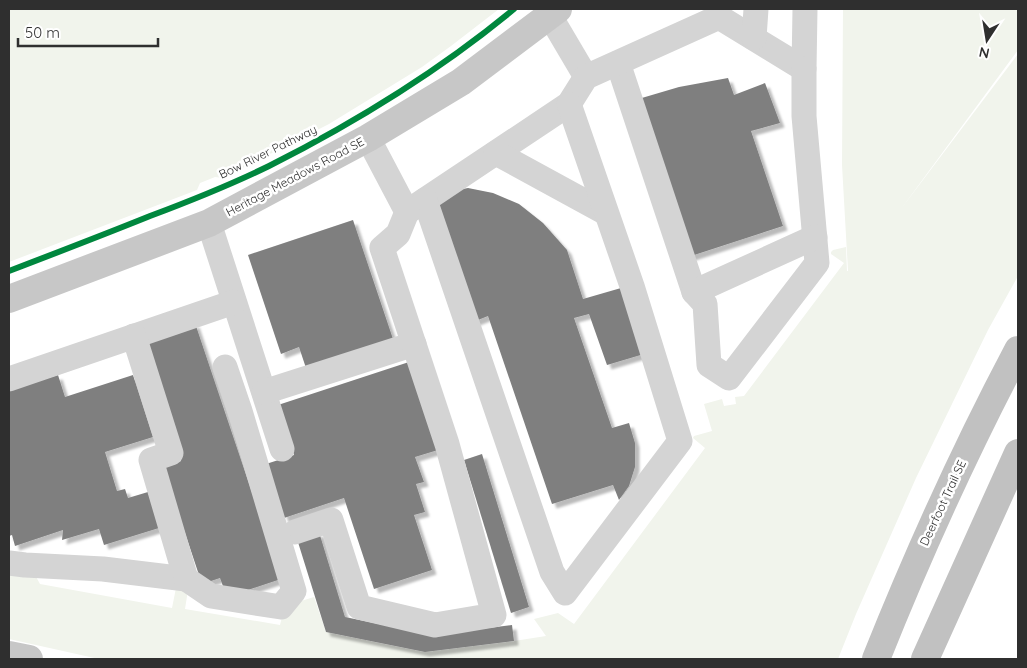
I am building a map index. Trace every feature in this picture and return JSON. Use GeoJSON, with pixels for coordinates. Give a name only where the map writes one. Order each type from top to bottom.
{"type":"FeatureCollection","features":[{"type":"Feature","properties":{"kind":"highway","name":"Deerfoot Trail SE"},"geometry":{"type":"LineString","coordinates":[[876,659],[904,587],[935,518],[1018,350]]}},
{"type":"Feature","properties":{"kind":"highway"},"geometry":{"type":"LineString","coordinates":[[925,659],[1018,453]]}},
{"type":"Feature","properties":{"kind":"main road","name":"Heritage Meadows Road SE"},"geometry":{"type":"LineString","coordinates":[[9,299],[209,223],[368,138],[461,82],[554,12]]}},
{"type":"Feature","properties":{"kind":"main road"},"geometry":{"type":"LineString","coordinates":[[9,655],[29,659]]}},
{"type":"Feature","properties":{"kind":"lane"},"geometry":{"type":"LineString","coordinates":[[754,38],[756,9]]}},
{"type":"Feature","properties":{"kind":"lane"},"geometry":{"type":"LineString","coordinates":[[618,63],[694,292],[705,304],[709,365],[728,378],[817,263],[804,116],[805,9]]}},
{"type":"Feature","properties":{"kind":"lane"},"geometry":{"type":"LineString","coordinates":[[554,12],[586,78]]}},
{"type":"Feature","properties":{"kind":"lane"},"geometry":{"type":"LineString","coordinates":[[296,532],[331,520],[359,607],[435,625],[494,615],[447,444],[382,248],[398,234],[416,206],[569,104],[586,78],[718,13],[804,69]]}},
{"type":"Feature","properties":{"kind":"lane"},"geometry":{"type":"LineString","coordinates":[[368,138],[416,206],[552,572],[565,593],[680,441],[632,286],[569,104]]}},
{"type":"Feature","properties":{"kind":"lane"},"geometry":{"type":"LineString","coordinates":[[496,153],[606,213]]}},
{"type":"Feature","properties":{"kind":"lane"},"geometry":{"type":"LineString","coordinates":[[209,223],[282,449]]}},
{"type":"Feature","properties":{"kind":"lane"},"geometry":{"type":"LineString","coordinates":[[694,292],[815,237]]}},
{"type":"Feature","properties":{"kind":"lane"},"geometry":{"type":"LineString","coordinates":[[9,380],[234,302]]}},
{"type":"Feature","properties":{"kind":"lane"},"geometry":{"type":"LineString","coordinates":[[134,336],[171,453],[151,460],[186,579]]}},
{"type":"Feature","properties":{"kind":"lane"},"geometry":{"type":"LineString","coordinates":[[264,392],[414,344]]}},
{"type":"Feature","properties":{"kind":"lane"},"geometry":{"type":"LineString","coordinates":[[9,562],[186,579],[211,596],[281,607],[294,591],[225,367]]}},
{"type":"Feature","properties":{"kind":"shaded area"},"geometry":{"type":"Polygon","coordinates":[[[9,9],[499,9],[422,67],[329,124],[223,178],[215,177],[200,183],[197,190],[9,262],[9,9]]]}},
{"type":"Feature","properties":{"kind":"shaded area"},"geometry":{"type":"Polygon","coordinates":[[[843,9],[1018,9],[1018,50],[901,209],[1018,54],[1018,276],[988,330],[916,478],[838,659],[99,659],[9,639],[9,569],[34,573],[40,584],[172,608],[176,588],[188,590],[185,609],[280,625],[285,606],[314,597],[326,632],[425,652],[546,636],[534,619],[558,613],[574,624],[705,448],[693,438],[694,436],[712,431],[704,404],[722,399],[724,406],[736,404],[735,397],[744,396],[844,263],[831,254],[833,250],[846,247],[848,271],[842,165],[843,9]]]}},
{"type":"Feature","properties":{"kind":"building"},"geometry":{"type":"Polygon","coordinates":[[[728,78],[734,95],[765,83],[780,123],[751,131],[783,226],[688,257],[635,100],[679,87],[728,78]]]}},
{"type":"Feature","properties":{"kind":"building"},"geometry":{"type":"Polygon","coordinates":[[[468,188],[493,193],[519,204],[543,223],[567,250],[583,299],[621,288],[644,354],[607,365],[589,314],[574,318],[612,428],[629,423],[635,443],[635,467],[629,486],[619,500],[613,485],[552,504],[488,316],[473,322],[437,201],[452,191],[468,188]]]}},
{"type":"Feature","properties":{"kind":"building"},"geometry":{"type":"Polygon","coordinates":[[[353,220],[393,339],[306,368],[299,347],[281,354],[248,255],[353,220]]]}},
{"type":"Feature","properties":{"kind":"building"},"geometry":{"type":"Polygon","coordinates":[[[195,323],[281,579],[227,597],[220,578],[202,584],[163,467],[181,461],[141,341],[195,323]]]}},
{"type":"Feature","properties":{"kind":"building"},"geometry":{"type":"Polygon","coordinates":[[[409,362],[438,450],[415,457],[424,482],[416,484],[425,512],[414,515],[432,570],[374,589],[344,498],[284,518],[266,464],[294,455],[278,405],[409,362]]]}},
{"type":"Feature","properties":{"kind":"building"},"geometry":{"type":"Polygon","coordinates":[[[58,375],[65,397],[133,375],[153,437],[105,452],[117,491],[125,489],[128,498],[148,492],[159,528],[104,545],[99,529],[62,540],[63,530],[15,546],[12,535],[9,536],[9,390],[58,375]]]}},
{"type":"Feature","properties":{"kind":"building"},"geometry":{"type":"Polygon","coordinates":[[[482,454],[529,607],[511,613],[464,460],[482,454]]]}},
{"type":"Feature","properties":{"kind":"building"},"geometry":{"type":"Polygon","coordinates":[[[319,532],[345,617],[432,635],[512,625],[514,641],[425,652],[326,632],[297,539],[319,532]]]}},
{"type":"Feature","properties":{"kind":"cycle path","name":"Bow River Pathway"},"geometry":{"type":"LineString","coordinates":[[9,271],[195,199],[269,166],[333,132],[396,94],[456,54],[514,9]]}}]}
